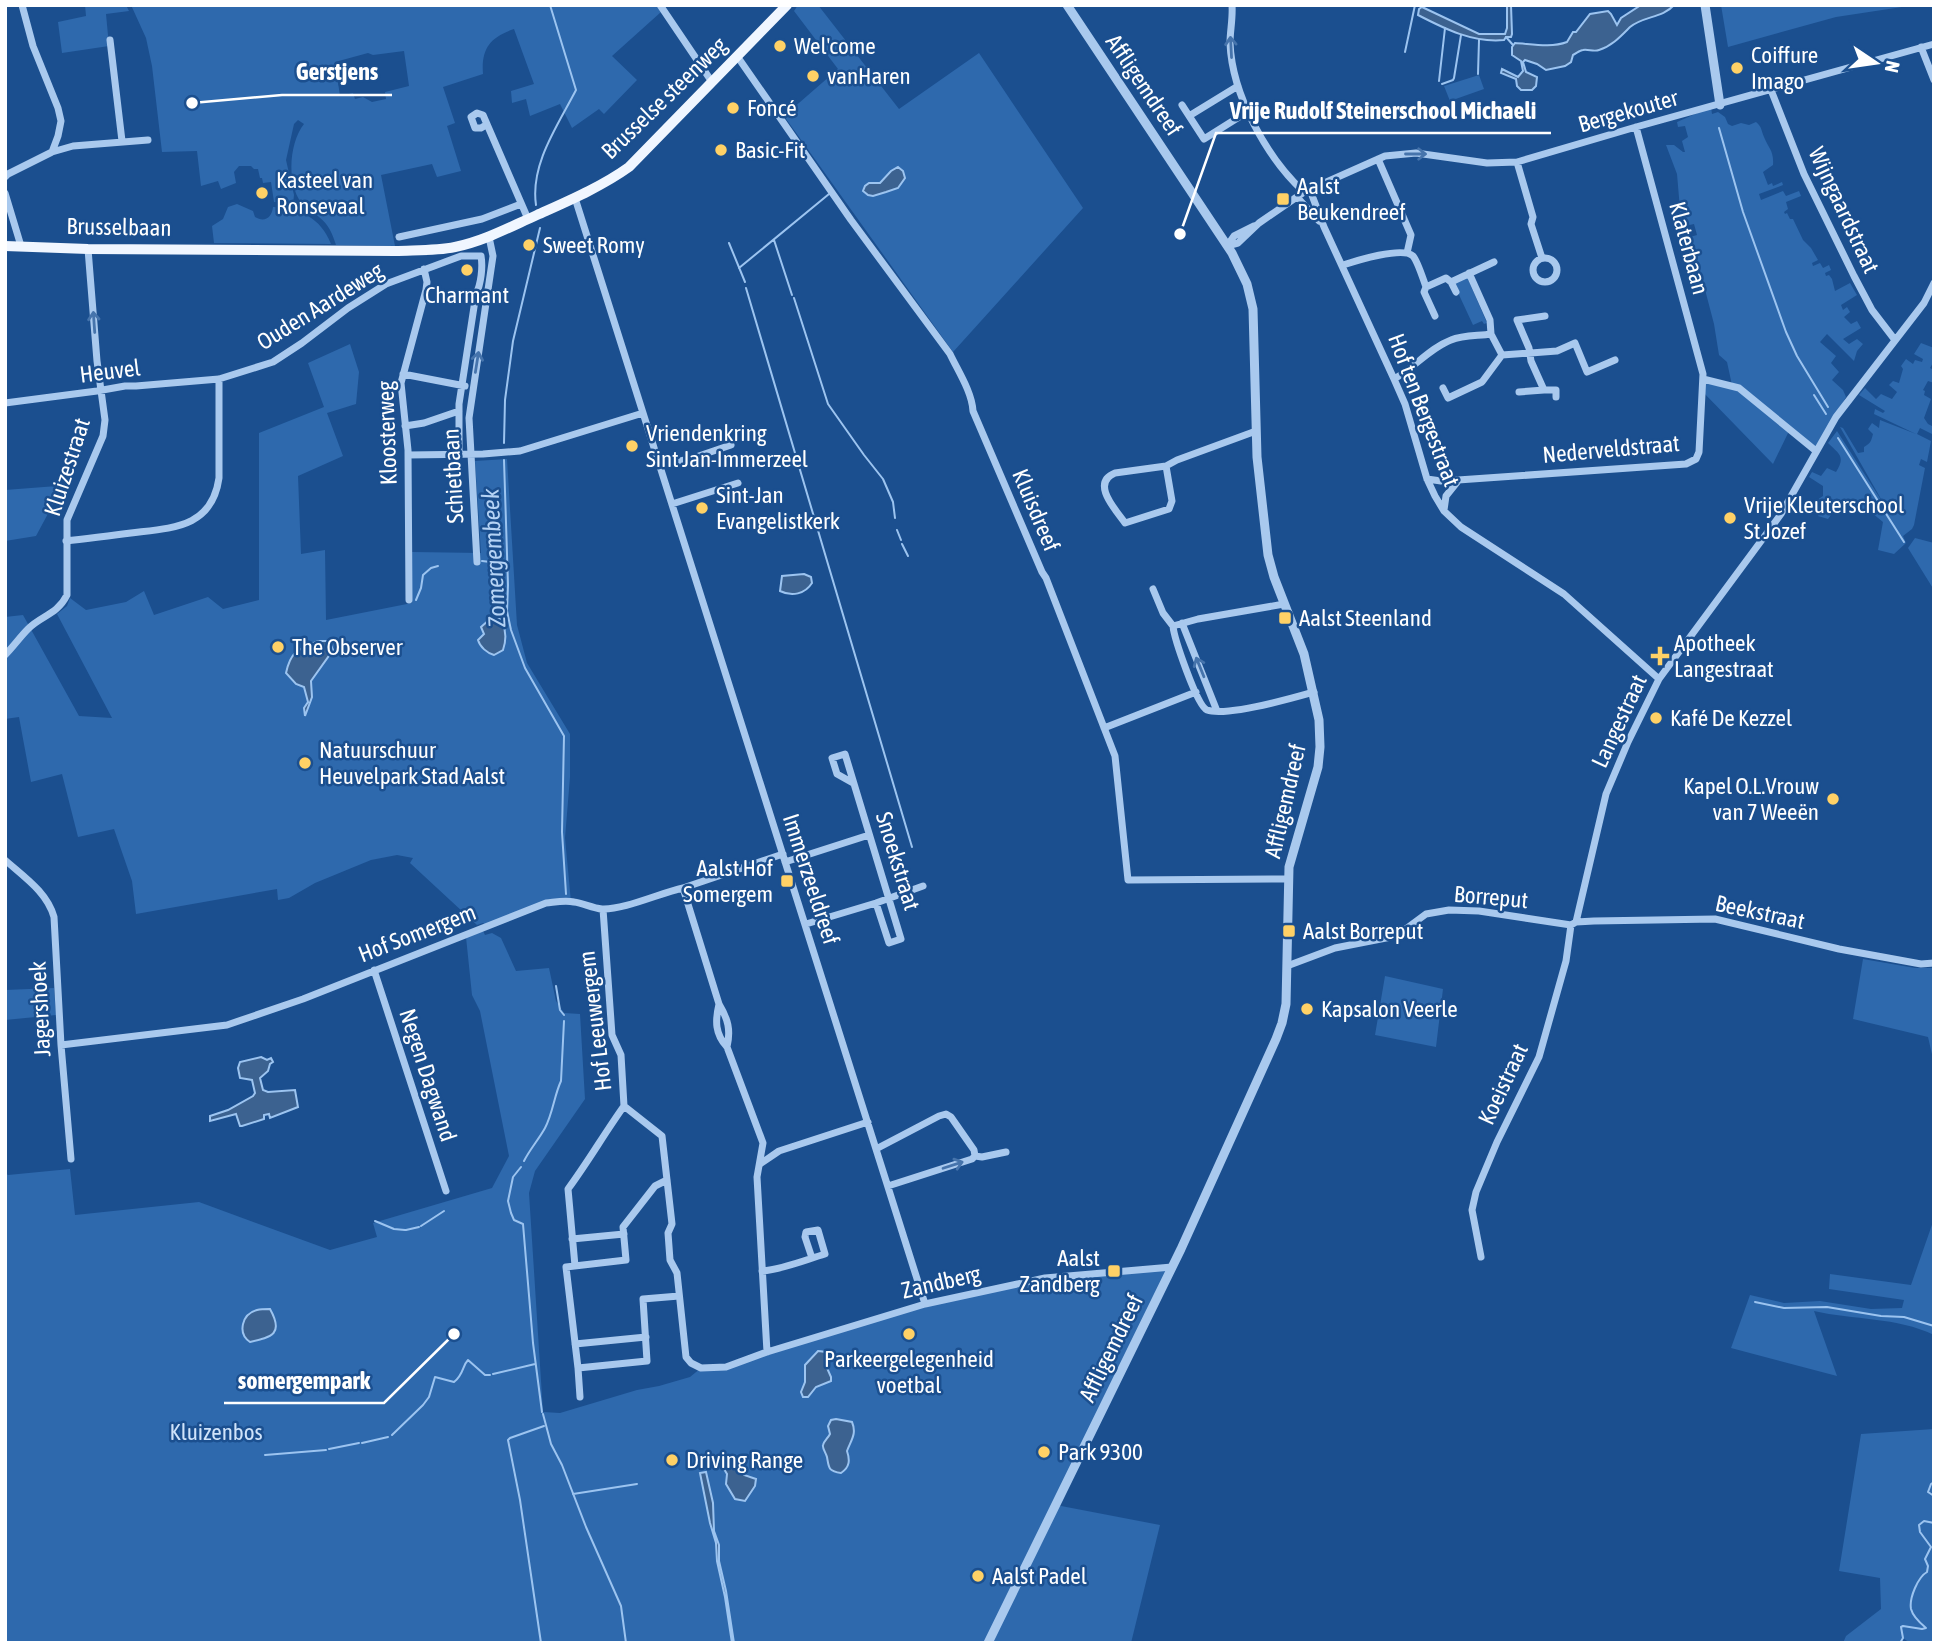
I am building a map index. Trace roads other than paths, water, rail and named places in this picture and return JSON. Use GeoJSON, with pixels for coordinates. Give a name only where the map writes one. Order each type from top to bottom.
{"type":"FeatureCollection","features":[{"type":"Feature","properties":{"kind":"main road","name":"Brusselse steenweg"},"geometry":{"type":"LineString","coordinates":[[233,250],[396,251],[490,243],[528,219],[575,198],[629,167],[787,5]]}},
{"type":"Feature","properties":{"kind":"main road","name":"Brusselbaan"},"geometry":{"type":"LineString","coordinates":[[5,246],[233,250]]}},
{"type":"Feature","properties":{"kind":"street"},"geometry":{"type":"LineString","coordinates":[[22,5],[33,46],[60,112],[60,130],[52,152]]}},
{"type":"Feature","properties":{"kind":"street"},"geometry":{"type":"LineString","coordinates":[[660,5],[712,82]]}},
{"type":"Feature","properties":{"kind":"street","name":"Affligemdreef"},"geometry":{"type":"LineString","coordinates":[[988,1643],[1172,1268],[1279,1031],[1286,1004],[1288,878],[1291,857],[1318,767],[1320,747],[1319,720],[1304,654],[1268,555],[1256,431],[1253,309],[1247,284],[1227,246],[1067,5]]}},
{"type":"Feature","properties":{"kind":"street"},"geometry":{"type":"LineString","coordinates":[[1232,5],[1230,42],[1238,86],[1247,112],[1303,193]]}},
{"type":"Feature","properties":{"kind":"street"},"geometry":{"type":"LineString","coordinates":[[1705,5],[1715,106]]}},
{"type":"Feature","properties":{"kind":"street"},"geometry":{"type":"LineString","coordinates":[[110,40],[122,141]]}},
{"type":"Feature","properties":{"kind":"street","name":"Bergekouter"},"geometry":{"type":"LineString","coordinates":[[1227,246],[1238,243],[1259,223],[1303,193],[1385,156],[1416,153],[1487,163],[1517,162],[1934,44]]}},
{"type":"Feature","properties":{"kind":"street"},"geometry":{"type":"LineString","coordinates":[[1921,47],[1934,80]]}},
{"type":"Feature","properties":{"kind":"street","name":"Kluisdreef"},"geometry":{"type":"LineString","coordinates":[[737,56],[851,220],[950,354],[999,474],[1046,578],[1115,756],[1128,880],[1288,878]]}},
{"type":"Feature","properties":{"kind":"street"},"geometry":{"type":"LineString","coordinates":[[1189,116],[1238,86]]}},
{"type":"Feature","properties":{"kind":"street","name":"Wijngaardstraat"},"geometry":{"type":"LineString","coordinates":[[1770,90],[1804,174],[1854,276],[1872,310],[1895,340]]}},
{"type":"Feature","properties":{"kind":"street"},"geometry":{"type":"LineString","coordinates":[[1182,105],[1204,139],[1247,112]]}},
{"type":"Feature","properties":{"kind":"street"},"geometry":{"type":"LineString","coordinates":[[486,125],[528,219]]}},
{"type":"Feature","properties":{"kind":"street","name":"Klaterbaan"},"geometry":{"type":"LineString","coordinates":[[1636,127],[1703,379],[1702,390]]}},
{"type":"Feature","properties":{"kind":"street"},"geometry":{"type":"LineString","coordinates":[[5,177],[52,152],[73,146],[148,140]]}},
{"type":"Feature","properties":{"kind":"street"},"geometry":{"type":"LineString","coordinates":[[1378,159],[1411,235],[1407,253]]}},
{"type":"Feature","properties":{"kind":"street"},"geometry":{"type":"LineString","coordinates":[[1517,162],[1542,258]]}},
{"type":"Feature","properties":{"kind":"street"},"geometry":{"type":"LineString","coordinates":[[5,193],[21,246]]}},
{"type":"Feature","properties":{"kind":"street","name":"Hof ten Bergestraat"},"geometry":{"type":"LineString","coordinates":[[1303,193],[1324,227],[1394,379],[1405,404],[1427,478],[1444,511],[1469,533],[1564,594],[1659,679]]}},
{"type":"Feature","properties":{"kind":"street","name":"Hof ten Bergestraat"},"geometry":{"type":"LineString","coordinates":[[1303,193],[1324,227]]}},
{"type":"Feature","properties":{"kind":"street","name":"Immerzeeldreef"},"geometry":{"type":"LineString","coordinates":[[575,198],[925,1304]]}},
{"type":"Feature","properties":{"kind":"street"},"geometry":{"type":"LineString","coordinates":[[399,237],[482,219],[521,204]]}},
{"type":"Feature","properties":{"kind":"street","name":"Brusselse steenweg"},"geometry":{"type":"LineString","coordinates":[[481,257],[490,243]]}},
{"type":"Feature","properties":{"kind":"street","name":"Schietbaan"},"geometry":{"type":"LineString","coordinates":[[459,454],[462,386],[476,293],[482,290],[493,256],[490,243]]}},
{"type":"Feature","properties":{"kind":"street","name":"Kluizestraat"},"geometry":{"type":"LineString","coordinates":[[5,656],[30,627],[54,612],[67,595],[67,520],[103,436],[105,420],[97,362],[88,249]]}},
{"type":"Feature","properties":{"kind":"street"},"geometry":{"type":"LineString","coordinates":[[440,249],[441,262]]}},
{"type":"Feature","properties":{"kind":"street"},"geometry":{"type":"LineString","coordinates":[[1342,265],[1362,258],[1400,252],[1413,256],[1426,287],[1425,297],[1435,316]]}},
{"type":"Feature","properties":{"kind":"street","name":"Ouden Aardeweg"},"geometry":{"type":"LineString","coordinates":[[219,379],[273,362],[386,284],[461,256],[481,257]]}},
{"type":"Feature","properties":{"kind":"street","name":"Schietbaan"},"geometry":{"type":"LineString","coordinates":[[477,560],[470,418],[488,296],[482,290],[481,257]]}},
{"type":"Feature","properties":{"kind":"street"},"geometry":{"type":"LineString","coordinates":[[1451,282],[1494,262]]}},
{"type":"Feature","properties":{"kind":"street","name":"Kloosterweg"},"geometry":{"type":"LineString","coordinates":[[409,600],[408,455],[401,383],[426,290],[424,269]]}},
{"type":"Feature","properties":{"kind":"street"},"geometry":{"type":"LineString","coordinates":[[1469,273],[1490,320],[1491,334],[1503,355]]}},
{"type":"Feature","properties":{"kind":"street"},"geometry":{"type":"LineString","coordinates":[[1426,287],[1446,278],[1455,292]]}},
{"type":"Feature","properties":{"kind":"street","name":"Langestraat"},"geometry":{"type":"LineString","coordinates":[[1574,923],[1606,794],[1659,679],[1781,514],[1836,417],[1933,288]]}},
{"type":"Feature","properties":{"kind":"street"},"geometry":{"type":"LineString","coordinates":[[1544,390],[1517,320],[1545,316]]}},
{"type":"Feature","properties":{"kind":"street"},"geometry":{"type":"LineString","coordinates":[[1394,379],[1451,340],[1491,334]]}},
{"type":"Feature","properties":{"kind":"street"},"geometry":{"type":"LineString","coordinates":[[1443,388],[1448,398],[1482,382],[1503,355],[1557,351],[1575,344],[1587,372],[1615,360]]}},
{"type":"Feature","properties":{"kind":"street"},"geometry":{"type":"LineString","coordinates":[[402,374],[473,387]]}},
{"type":"Feature","properties":{"kind":"street"},"geometry":{"type":"LineString","coordinates":[[66,541],[177,527],[197,518],[206,510],[216,493],[219,478],[219,379]]}},
{"type":"Feature","properties":{"kind":"street","name":"Heuvel"},"geometry":{"type":"LineString","coordinates":[[5,403],[125,386],[219,379]]}},
{"type":"Feature","properties":{"kind":"street"},"geometry":{"type":"LineString","coordinates":[[1703,379],[1739,388],[1816,450]]}},
{"type":"Feature","properties":{"kind":"street"},"geometry":{"type":"LineString","coordinates":[[1519,392],[1556,390],[1556,397]]}},
{"type":"Feature","properties":{"kind":"street","name":"Nederveldstraat"},"geometry":{"type":"LineString","coordinates":[[1427,478],[1441,481],[1686,464],[1696,459],[1699,452],[1702,390]]}},
{"type":"Feature","properties":{"kind":"street"},"geometry":{"type":"LineString","coordinates":[[405,426],[424,424],[459,411]]}},
{"type":"Feature","properties":{"kind":"street"},"geometry":{"type":"LineString","coordinates":[[408,455],[520,451],[643,413]]}},
{"type":"Feature","properties":{"kind":"street"},"geometry":{"type":"LineString","coordinates":[[1166,466],[1172,501],[1169,509],[1125,523],[1104,492],[1104,481],[1109,476],[1166,466],[1256,431]]}},
{"type":"Feature","properties":{"kind":"street"},"geometry":{"type":"LineString","coordinates":[[660,465],[690,459],[731,445]]}},
{"type":"Feature","properties":{"kind":"street"},"geometry":{"type":"LineString","coordinates":[[1444,511],[1446,496],[1458,480]]}},
{"type":"Feature","properties":{"kind":"street"},"geometry":{"type":"LineString","coordinates":[[672,505],[738,483]]}},
{"type":"Feature","properties":{"kind":"street"},"geometry":{"type":"LineString","coordinates":[[1153,589],[1163,613],[1173,626],[1174,639],[1196,692],[1202,705],[1208,710],[1256,706],[1314,692]]}},
{"type":"Feature","properties":{"kind":"street"},"geometry":{"type":"LineString","coordinates":[[1173,626],[1284,604]]}},
{"type":"Feature","properties":{"kind":"street"},"geometry":{"type":"LineString","coordinates":[[1182,623],[1217,711]]}},
{"type":"Feature","properties":{"kind":"street"},"geometry":{"type":"LineString","coordinates":[[1104,728],[1196,692]]}},
{"type":"Feature","properties":{"kind":"street","name":"Snoekstraat"},"geometry":{"type":"LineString","coordinates":[[853,783],[901,939],[889,943],[876,903]]}},
{"type":"Feature","properties":{"kind":"street","name":"Hof Somergem"},"geometry":{"type":"LineString","coordinates":[[61,1045],[227,1025],[300,1000],[546,903],[573,902],[603,909],[622,906],[869,835]]}},
{"type":"Feature","properties":{"kind":"street","name":"Jagershoek"},"geometry":{"type":"LineString","coordinates":[[5,860],[43,894],[54,917],[71,1159]]}},
{"type":"Feature","properties":{"kind":"street"},"geometry":{"type":"LineString","coordinates":[[5,873],[17,870]]}},
{"type":"Feature","properties":{"kind":"street"},"geometry":{"type":"LineString","coordinates":[[806,924],[923,886]]}},
{"type":"Feature","properties":{"kind":"street"},"geometry":{"type":"LineString","coordinates":[[684,888],[719,1004],[726,1015],[730,1031],[727,1047]]}},
{"type":"Feature","properties":{"kind":"street","name":"Hof Leeuwergem"},"geometry":{"type":"LineString","coordinates":[[603,909],[612,1035],[621,1055],[624,1106],[662,1136],[672,1224],[668,1233],[670,1260],[677,1273],[686,1357],[701,1368],[726,1367]]}},
{"type":"Feature","properties":{"kind":"street","name":"Borreput"},"geometry":{"type":"LineString","coordinates":[[1287,966],[1335,948],[1391,937],[1426,914],[1479,911],[1574,923]]}},
{"type":"Feature","properties":{"kind":"street","name":"Beekstraat"},"geometry":{"type":"LineString","coordinates":[[1574,923],[1715,919],[1839,949],[1921,964],[1934,963]]}},
{"type":"Feature","properties":{"kind":"street","name":"Koeistraat"},"geometry":{"type":"LineString","coordinates":[[1481,1257],[1472,1210],[1476,1192],[1497,1142],[1539,1057],[1574,923]]}},
{"type":"Feature","properties":{"kind":"street","name":"Negen Dagwand"},"geometry":{"type":"LineString","coordinates":[[374,971],[446,1191]]}},
{"type":"Feature","properties":{"kind":"street"},"geometry":{"type":"LineString","coordinates":[[719,1004],[715,1021],[721,1041],[727,1047],[762,1143],[757,1177],[767,1352]]}},
{"type":"Feature","properties":{"kind":"street"},"geometry":{"type":"LineString","coordinates":[[575,1266],[568,1189],[624,1106]]}},
{"type":"Feature","properties":{"kind":"street"},"geometry":{"type":"LineString","coordinates":[[876,1149],[946,1114],[951,1117],[974,1150],[975,1156]]}},
{"type":"Feature","properties":{"kind":"street"},"geometry":{"type":"LineString","coordinates":[[760,1164],[779,1152],[868,1122]]}},
{"type":"Feature","properties":{"kind":"street"},"geometry":{"type":"LineString","coordinates":[[762,1143],[779,1152]]}},
{"type":"Feature","properties":{"kind":"street"},"geometry":{"type":"LineString","coordinates":[[888,1186],[967,1161],[975,1156],[1006,1152]]}},
{"type":"Feature","properties":{"kind":"street"},"geometry":{"type":"LineString","coordinates":[[580,1397],[566,1267],[626,1260],[623,1227],[655,1186],[667,1180]]}},
{"type":"Feature","properties":{"kind":"street"},"geometry":{"type":"LineString","coordinates":[[572,1239],[624,1234]]}},
{"type":"Feature","properties":{"kind":"street"},"geometry":{"type":"LineString","coordinates":[[762,1271],[812,1258]]}},
{"type":"Feature","properties":{"kind":"street","name":"Zandberg"},"geometry":{"type":"LineString","coordinates":[[726,1367],[925,1304],[1045,1278],[1172,1268]]}},
{"type":"Feature","properties":{"kind":"street"},"geometry":{"type":"LineString","coordinates":[[578,1368],[648,1361],[643,1299],[679,1296]]}},
{"type":"Feature","properties":{"kind":"street"},"geometry":{"type":"LineString","coordinates":[[575,1344],[646,1337]]}},
{"type":"Feature","properties":{"kind":"waterway"},"geometry":{"type":"LineString","coordinates":[[536,205],[535,190],[541,160],[576,90],[550,5]]}},
{"type":"Feature","properties":{"kind":"waterway"},"geometry":{"type":"LineString","coordinates":[[1405,52],[1415,5]]}},
{"type":"Feature","properties":{"kind":"waterway"},"geometry":{"type":"LineString","coordinates":[[1439,81],[1445,28]]}},
{"type":"Feature","properties":{"kind":"waterway"},"geometry":{"type":"LineString","coordinates":[[1442,84],[1454,78],[1461,35]]}},
{"type":"Feature","properties":{"kind":"waterway"},"geometry":{"type":"LineString","coordinates":[[1506,37],[1513,45]]}},
{"type":"Feature","properties":{"kind":"waterway"},"geometry":{"type":"LineString","coordinates":[[1478,74],[1479,40]]}},
{"type":"Feature","properties":{"kind":"waterway"},"geometry":{"type":"LineString","coordinates":[[1719,128],[1743,212],[1786,332],[1797,356],[1828,407]]}},
{"type":"Feature","properties":{"kind":"waterway"},"geometry":{"type":"LineString","coordinates":[[739,268],[829,194]]}},
{"type":"Feature","properties":{"kind":"waterway"},"geometry":{"type":"LineString","coordinates":[[504,443],[505,400],[513,341],[540,228]]}},
{"type":"Feature","properties":{"kind":"waterway"},"geometry":{"type":"LineString","coordinates":[[774,240],[792,295]]}},
{"type":"Feature","properties":{"kind":"waterway"},"geometry":{"type":"LineString","coordinates":[[729,243],[745,282]]}},
{"type":"Feature","properties":{"kind":"waterway"},"geometry":{"type":"LineString","coordinates":[[746,288],[912,847]]}},
{"type":"Feature","properties":{"kind":"waterway"},"geometry":{"type":"LineString","coordinates":[[794,298],[828,404],[883,479],[893,502],[895,518]]}},
{"type":"Feature","properties":{"kind":"waterway"},"geometry":{"type":"LineString","coordinates":[[1814,395],[1826,414]]}},
{"type":"Feature","properties":{"kind":"waterway"},"geometry":{"type":"LineString","coordinates":[[1838,438],[1904,542]]}},
{"type":"Feature","properties":{"kind":"waterway","name":"Zomergembeek"},"geometry":{"type":"LineString","coordinates":[[504,460],[507,611],[511,630],[525,668],[564,736],[562,832],[566,894]]}},
{"type":"Feature","properties":{"kind":"waterway"},"geometry":{"type":"LineString","coordinates":[[897,530],[901,540]]}},
{"type":"Feature","properties":{"kind":"waterway"},"geometry":{"type":"LineString","coordinates":[[902,544],[908,556]]}},
{"type":"Feature","properties":{"kind":"waterway"},"geometry":{"type":"LineString","coordinates":[[482,561],[507,564]]}},
{"type":"Feature","properties":{"kind":"waterway"},"geometry":{"type":"LineString","coordinates":[[416,600],[423,575],[438,566]]}},
{"type":"Feature","properties":{"kind":"waterway"},"geometry":{"type":"LineString","coordinates":[[556,986],[560,1010],[564,1015]]}},
{"type":"Feature","properties":{"kind":"waterway"},"geometry":{"type":"LineString","coordinates":[[524,1161],[548,1122],[561,1081],[564,1021]]}},
{"type":"Feature","properties":{"kind":"waterway"},"geometry":{"type":"LineString","coordinates":[[521,1167],[513,1177],[508,1201],[514,1220],[523,1224],[542,1412]]}},
{"type":"Feature","properties":{"kind":"waterway"},"geometry":{"type":"LineString","coordinates":[[421,1226],[444,1211]]}},
{"type":"Feature","properties":{"kind":"waterway"},"geometry":{"type":"LineString","coordinates":[[375,1221],[394,1229],[405,1230]]}},
{"type":"Feature","properties":{"kind":"waterway"},"geometry":{"type":"LineString","coordinates":[[406,1230],[419,1227]]}},
{"type":"Feature","properties":{"kind":"waterway"},"geometry":{"type":"LineString","coordinates":[[1755,1302],[1784,1308],[1827,1307],[1904,1317],[1934,1326]]}},
{"type":"Feature","properties":{"kind":"waterway"},"geometry":{"type":"LineString","coordinates":[[392,1435],[429,1397],[435,1377],[454,1382],[468,1360],[485,1375],[490,1375]]}},
{"type":"Feature","properties":{"kind":"waterway"},"geometry":{"type":"LineString","coordinates":[[493,1374],[535,1364]]}},
{"type":"Feature","properties":{"kind":"waterway"},"geometry":{"type":"LineString","coordinates":[[543,1414],[551,1444],[621,1606],[626,1643]]}},
{"type":"Feature","properties":{"kind":"waterway"},"geometry":{"type":"LineString","coordinates":[[541,1643],[520,1500],[508,1440],[544,1426]]}},
{"type":"Feature","properties":{"kind":"waterway"},"geometry":{"type":"LineString","coordinates":[[362,1443],[388,1437]]}},
{"type":"Feature","properties":{"kind":"waterway"},"geometry":{"type":"LineString","coordinates":[[329,1449],[359,1443]]}},
{"type":"Feature","properties":{"kind":"waterway"},"geometry":{"type":"LineString","coordinates":[[265,1455],[326,1450]]}},
{"type":"Feature","properties":{"kind":"waterway"},"geometry":{"type":"LineString","coordinates":[[1934,1482],[1928,1492],[1934,1496]]}},
{"type":"Feature","properties":{"kind":"waterway"},"geometry":{"type":"LineString","coordinates":[[573,1494],[637,1484]]}},
{"type":"Feature","properties":{"kind":"waterway"},"geometry":{"type":"LineString","coordinates":[[1900,1643],[1903,1638],[1901,1627],[1926,1628],[1913,1615],[1911,1604],[1917,1583],[1927,1572],[1925,1559],[1931,1547],[1920,1532],[1919,1525],[1924,1521],[1934,1523]]}},
{"type":"Feature","properties":{"kind":"place","name":"Wel'come"},"geometry":{"type":"Point","coordinates":[780,46]}},
{"type":"Feature","properties":{"kind":"place","name":"Coiffure Imago"},"geometry":{"type":"Point","coordinates":[1737,68]}},
{"type":"Feature","properties":{"kind":"place","name":"vanHaren"},"geometry":{"type":"Point","coordinates":[813,76]}},
{"type":"Feature","properties":{"kind":"place","name":"Gerstjens"},"geometry":{"type":"Point","coordinates":[192,103]}},
{"type":"Feature","properties":{"kind":"place","name":"Foncé"},"geometry":{"type":"Point","coordinates":[733,108]}},
{"type":"Feature","properties":{"kind":"place","name":"Basic-Fit"},"geometry":{"type":"Point","coordinates":[721,150]}},
{"type":"Feature","properties":{"kind":"place","name":"Kasteel van Ronsevaal"},"geometry":{"type":"Point","coordinates":[262,193]}},
{"type":"Feature","properties":{"kind":"place","name":"Aalst Beukendreef"},"geometry":{"type":"Point","coordinates":[1283,199]}},
{"type":"Feature","properties":{"kind":"place","name":"Vrije Rudolf Steinerschool Michaeli"},"geometry":{"type":"Point","coordinates":[1180,234]}},
{"type":"Feature","properties":{"kind":"place","name":"Sweet Romy"},"geometry":{"type":"Point","coordinates":[529,245]}},
{"type":"Feature","properties":{"kind":"place","name":"Charmant"},"geometry":{"type":"Point","coordinates":[467,270]}},
{"type":"Feature","properties":{"kind":"place","name":"Vriendenkring Sint Jan-Immerzeel"},"geometry":{"type":"Point","coordinates":[632,446]}},
{"type":"Feature","properties":{"kind":"place","name":"Sint-Jan Evangelistkerk"},"geometry":{"type":"Point","coordinates":[702,508]}},
{"type":"Feature","properties":{"kind":"place","name":"Vrije Kleuterschool St Jozef"},"geometry":{"type":"Point","coordinates":[1730,518]}},
{"type":"Feature","properties":{"kind":"place","name":"Aalst Steenland"},"geometry":{"type":"Point","coordinates":[1285,618]}},
{"type":"Feature","properties":{"kind":"place","name":"The Observer"},"geometry":{"type":"Point","coordinates":[278,647]}},
{"type":"Feature","properties":{"kind":"place","name":"Apotheek Langestraat"},"geometry":{"type":"Point","coordinates":[1660,656]}},
{"type":"Feature","properties":{"kind":"place","name":"Kafé De Kezzel"},"geometry":{"type":"Point","coordinates":[1656,718]}},
{"type":"Feature","properties":{"kind":"place","name":"Natuurschuur Heuvelpark Stad Aalst"},"geometry":{"type":"Point","coordinates":[305,763]}},
{"type":"Feature","properties":{"kind":"place","name":"Kapel O.L.Vrouw van 7 Weeën"},"geometry":{"type":"Point","coordinates":[1833,799]}},
{"type":"Feature","properties":{"kind":"place","name":"Aalst Hof Somergem"},"geometry":{"type":"Point","coordinates":[787,881]}},
{"type":"Feature","properties":{"kind":"place","name":"Aalst Borreput"},"geometry":{"type":"Point","coordinates":[1289,931]}},
{"type":"Feature","properties":{"kind":"place","name":"Kapsalon Veerle"},"geometry":{"type":"Point","coordinates":[1307,1009]}},
{"type":"Feature","properties":{"kind":"place","name":"Aalst Zandberg"},"geometry":{"type":"Point","coordinates":[1114,1271]}},
{"type":"Feature","properties":{"kind":"place","name":"somergempark"},"geometry":{"type":"Point","coordinates":[454,1334]}},
{"type":"Feature","properties":{"kind":"place","name":"Parkeergelegenheid voetbal"},"geometry":{"type":"Point","coordinates":[909,1334]}},
{"type":"Feature","properties":{"kind":"place","name":"Park 9300"},"geometry":{"type":"Point","coordinates":[1044,1452]}},
{"type":"Feature","properties":{"kind":"place","name":"Driving Range"},"geometry":{"type":"Point","coordinates":[672,1460]}},
{"type":"Feature","properties":{"kind":"place","name":"Aalst Padel"},"geometry":{"type":"Point","coordinates":[978,1576]}},
{"type":"Feature","properties":{"kind":"park label","name":"Kluizenbos"},"geometry":{"type":"Point","coordinates":[216,1432]}}]}
